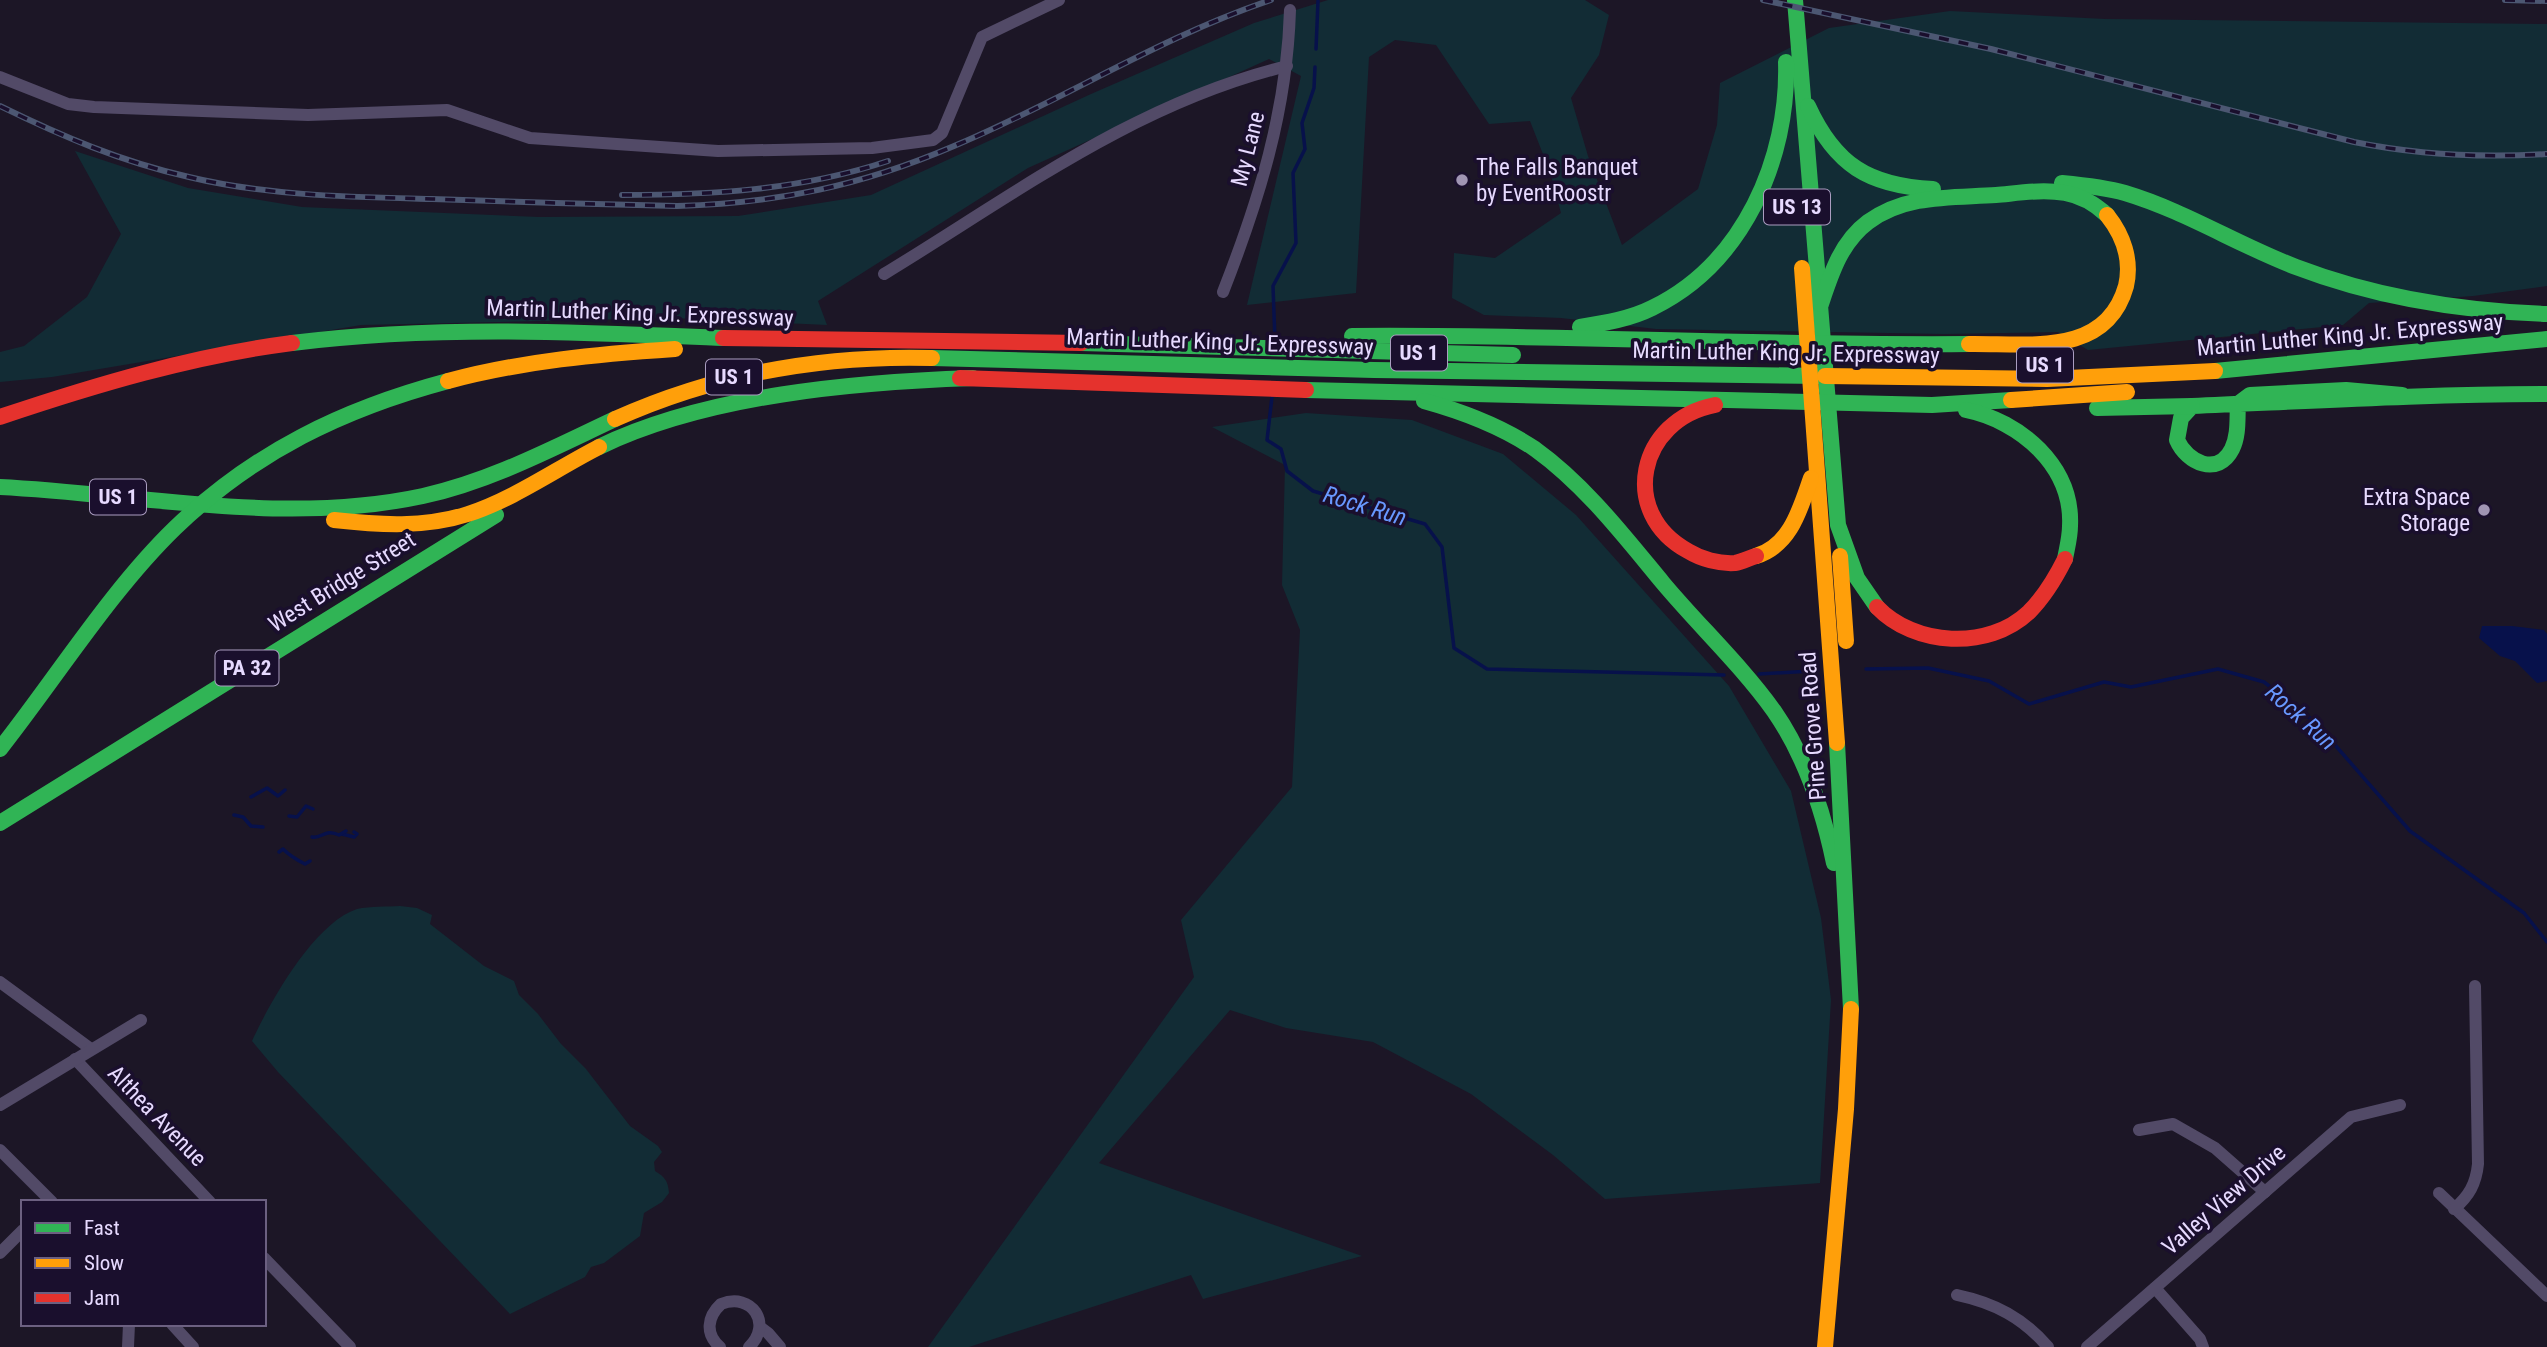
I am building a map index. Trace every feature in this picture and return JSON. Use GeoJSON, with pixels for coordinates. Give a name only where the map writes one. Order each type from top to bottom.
{"type":"FeatureCollection","features":[{"type":"Feature","properties":{"kind":"main road","name":"US 13"},"geometry":{"type":"LineString","coordinates":[[1781,0],[1821,304],[1814,330]]}},
{"type":"Feature","properties":{"kind":"main road","name":"US 13"},"geometry":{"type":"LineString","coordinates":[[1795,0],[1794,83],[1821,416],[1838,525]]}},
{"type":"Feature","properties":{"kind":"main road"},"geometry":{"type":"LineString","coordinates":[[1794,83],[1836,153],[1854,169],[1888,185],[1920,189],[2047,183],[2097,185],[2146,198],[2277,259],[2354,286],[2445,306],[2547,314]]}},
{"type":"Feature","properties":{"kind":"main road"},"geometry":{"type":"LineString","coordinates":[[510,330],[704,326],[1296,344],[1607,324],[1655,307],[1700,278],[1736,239],[1761,194],[1794,83]]}},
{"type":"Feature","properties":{"kind":"main road"},"geometry":{"type":"LineString","coordinates":[[1458,335],[1878,345],[2060,343],[2089,334],[2112,315],[2125,289],[2128,259],[2124,240],[2109,217],[2088,201],[2072,195],[2047,192],[1922,199],[1886,211],[1853,235],[1838,257],[1821,304]]}},
{"type":"Feature","properties":{"kind":"main road","name":"Martin Luther King Jr. Expressway"},"geometry":{"type":"LineString","coordinates":[[1583,357],[1944,365],[2104,363],[2217,356],[2547,323]]}},
{"type":"Feature","properties":{"kind":"main road","name":"Martin Luther King Jr. Expressway"},"geometry":{"type":"LineString","coordinates":[[0,417],[142,374],[256,350],[369,335],[510,330],[786,340],[1253,343]]}},
{"type":"Feature","properties":{"kind":"main road","name":"Martin Luther King Jr. Expressway"},"geometry":{"type":"LineString","coordinates":[[0,487],[237,508],[289,510],[340,509],[394,502],[445,491],[521,465],[622,416],[671,396],[734,377],[810,362],[902,356],[1180,363],[1255,377],[1299,369],[2035,380],[2160,375],[2547,339]]}},
{"type":"Feature","properties":{"kind":"main road"},"geometry":{"type":"LineString","coordinates":[[0,749],[128,582],[176,527],[228,481],[282,445],[334,419],[388,398],[440,383],[565,360],[786,340]]}},
{"type":"Feature","properties":{"kind":"main road","name":"Martin Luther King Jr. Expressway"},"geometry":{"type":"LineString","coordinates":[[1296,344],[1527,355]]}},
{"type":"Feature","properties":{"kind":"main road"},"geometry":{"type":"LineString","coordinates":[[237,508],[376,524],[408,524],[448,519],[484,508],[631,433],[811,389],[896,380],[1183,373],[1255,377],[1293,390],[1931,405],[2186,387],[2362,357]]}},
{"type":"Feature","properties":{"kind":"main road"},"geometry":{"type":"LineString","coordinates":[[1348,391],[1422,401],[1455,409],[1491,423],[1529,443],[1557,465],[1583,491],[1763,697],[1795,748],[1821,811],[1837,880],[1850,977]]}},
{"type":"Feature","properties":{"kind":"main road"},"geometry":{"type":"LineString","coordinates":[[1982,403],[2016,408],[2192,406],[2402,395],[2547,394]]}},
{"type":"Feature","properties":{"kind":"main road"},"geometry":{"type":"LineString","coordinates":[[1738,401],[1696,409],[1678,418],[1664,432],[1649,458],[1645,489],[1654,521],[1674,545],[1693,556],[1721,563],[1741,562],[1763,556],[1780,545],[1795,528],[1805,505],[1815,440]]}},
{"type":"Feature","properties":{"kind":"main road"},"geometry":{"type":"LineString","coordinates":[[2192,406],[2180,418],[2177,440],[2187,459],[2206,466],[2220,463],[2231,452],[2236,436],[2238,404]]}},
{"type":"Feature","properties":{"kind":"main road"},"geometry":{"type":"LineString","coordinates":[[1838,525],[1853,573],[1867,596],[1885,615],[1917,632],[1952,639],[1989,635],[2025,617],[2045,597],[2064,562],[2070,526],[2065,493],[2052,463],[2033,442],[2010,426],[1974,412],[1931,405]]}},
{"type":"Feature","properties":{"kind":"main road","name":"West Bridge Street"},"geometry":{"type":"LineString","coordinates":[[0,823],[496,515],[592,461],[703,414]]}},
{"type":"Feature","properties":{"kind":"main road","name":"US 13"},"geometry":{"type":"LineString","coordinates":[[1815,440],[1821,416]]}},
{"type":"Feature","properties":{"kind":"main road","name":"Pine Grove Road"},"geometry":{"type":"LineString","coordinates":[[1815,440],[1836,717],[1851,1009]]}},
{"type":"Feature","properties":{"kind":"main road","name":"Pine Grove Road"},"geometry":{"type":"LineString","coordinates":[[1838,525],[1847,657]]}},
{"type":"Feature","properties":{"kind":"main road","name":"Pine Grove Road"},"geometry":{"type":"LineString","coordinates":[[1824,1346],[1846,1109],[1857,876],[1855,776]]}},
{"type":"Feature","properties":{"kind":"street"},"geometry":{"type":"LineString","coordinates":[[0,77],[68,104],[94,107],[308,115],[447,110],[530,138],[718,151],[872,148],[933,140],[942,133],[982,37],[1059,0]]}},
{"type":"Feature","properties":{"kind":"street","name":"My Lane"},"geometry":{"type":"LineString","coordinates":[[1223,292],[1248,227],[1266,169],[1287,66],[1290,10]]}},
{"type":"Feature","properties":{"kind":"street"},"geometry":{"type":"LineString","coordinates":[[884,274],[1039,174],[1114,132],[1196,97],[1287,66]]}},
{"type":"Feature","properties":{"kind":"street","name":"Althea Avenue"},"geometry":{"type":"LineString","coordinates":[[0,982],[91,1049]]}},
{"type":"Feature","properties":{"kind":"street"},"geometry":{"type":"LineString","coordinates":[[2454,1209],[2469,1193],[2477,1173],[2475,986]]}},
{"type":"Feature","properties":{"kind":"street"},"geometry":{"type":"LineString","coordinates":[[0,1105],[141,1020]]}},
{"type":"Feature","properties":{"kind":"street","name":"Althea Avenue"},"geometry":{"type":"LineString","coordinates":[[75,1059],[208,1200]]}},
{"type":"Feature","properties":{"kind":"street","name":"Valley View Drive"},"geometry":{"type":"LineString","coordinates":[[2087,1347],[2351,1117],[2400,1105]]}},
{"type":"Feature","properties":{"kind":"street"},"geometry":{"type":"LineString","coordinates":[[2139,1130],[2173,1124],[2215,1148],[2265,1192]]}},
{"type":"Feature","properties":{"kind":"street"},"geometry":{"type":"LineString","coordinates":[[0,1150],[50,1200]]}},
{"type":"Feature","properties":{"kind":"street"},"geometry":{"type":"LineString","coordinates":[[2438,1193],[2547,1296]]}},
{"type":"Feature","properties":{"kind":"street"},"geometry":{"type":"LineString","coordinates":[[0,1252],[21,1232]]}},
{"type":"Feature","properties":{"kind":"street"},"geometry":{"type":"LineString","coordinates":[[266,1260],[350,1347]]}},
{"type":"Feature","properties":{"kind":"street"},"geometry":{"type":"LineString","coordinates":[[2155,1288],[2200,1339],[2203,1347]]}},
{"type":"Feature","properties":{"kind":"street"},"geometry":{"type":"LineString","coordinates":[[1957,1295],[1986,1301],[2018,1319],[2048,1347]]}},
{"type":"Feature","properties":{"kind":"street"},"geometry":{"type":"LineString","coordinates":[[720,1347],[709,1330],[710,1318],[721,1304],[729,1301],[747,1304],[758,1316],[760,1327],[755,1341],[749,1347]]}},
{"type":"Feature","properties":{"kind":"street"},"geometry":{"type":"LineString","coordinates":[[128,1347],[129,1326]]}},
{"type":"Feature","properties":{"kind":"street"},"geometry":{"type":"LineString","coordinates":[[174,1326],[193,1347]]}},
{"type":"Feature","properties":{"kind":"street"},"geometry":{"type":"LineString","coordinates":[[760,1327],[779,1347]]}},
{"type":"Feature","properties":{"kind":"shaded area"},"geometry":{"type":"Polygon","coordinates":[[[1328,0],[1585,0],[1609,15],[1599,55],[1571,98],[1588,156],[1622,245],[1698,189],[1717,125],[1720,83],[1829,28],[1950,11],[2105,19],[2547,24],[2547,286],[2473,296],[2369,303],[2343,325],[2088,350],[2058,332],[1944,334],[1656,329],[1561,318],[1484,315],[1452,298],[1454,253],[1495,258],[1561,213],[1550,172],[1530,121],[1489,124],[1436,45],[1395,40],[1369,57],[1356,293],[1247,305],[1301,76],[1269,59],[1028,168],[818,301],[827,325],[673,318],[361,325],[52,377],[0,382],[0,352],[24,346],[87,297],[121,234],[75,151],[188,188],[302,207],[539,217],[738,216],[871,195],[1254,23],[1328,0]]]}},
{"type":"Feature","properties":{"kind":"shaded area"},"geometry":{"type":"Polygon","coordinates":[[[1306,413],[1412,420],[1503,454],[1576,515],[1729,686],[1791,791],[1821,918],[1831,1000],[1820,1183],[1605,1199],[1553,1155],[1471,1094],[1373,1042],[1286,1028],[1230,1010],[1099,1163],[1362,1256],[1203,1299],[1191,1275],[969,1347],[928,1347],[1194,977],[1181,920],[1292,787],[1300,630],[1282,585],[1285,465],[1212,427],[1306,413]]]}},
{"type":"Feature","properties":{"kind":"shaded area"},"geometry":{"type":"Polygon","coordinates":[[[2482,626],[2544,630],[2547,634],[2547,681],[2537,683],[2515,661],[2500,656],[2479,638],[2482,626]]]}},
{"type":"Feature","properties":{"kind":"shaded area"},"geometry":{"type":"Polygon","coordinates":[[[400,906],[417,908],[432,915],[430,924],[484,966],[514,981],[519,995],[586,1069],[630,1126],[658,1146],[662,1152],[654,1162],[655,1171],[665,1180],[669,1193],[662,1202],[644,1213],[640,1236],[604,1263],[591,1267],[585,1277],[510,1314],[278,1072],[252,1041],[295,966],[325,930],[357,909],[400,906]]]}},
{"type":"Feature","properties":{"kind":"waterway","name":"Rock Run"},"geometry":{"type":"LineString","coordinates":[[1316,49],[1318,1]]}},
{"type":"Feature","properties":{"kind":"waterway","name":"Rock Run"},"geometry":{"type":"LineString","coordinates":[[1275,341],[1273,286],[1296,243],[1293,173],[1305,149],[1302,123],[1314,88],[1315,67]]}},
{"type":"Feature","properties":{"kind":"waterway","name":"Rock Run"},"geometry":{"type":"LineString","coordinates":[[1272,397],[1267,440],[1281,449],[1287,471],[1313,491],[1425,524],[1442,547],[1454,648],[1487,669],[1724,675]]}},
{"type":"Feature","properties":{"kind":"waterway","name":"Rock Run"},"geometry":{"type":"LineString","coordinates":[[1866,669],[1928,668],[1989,681],[2029,704],[2104,682],[2131,687],[2218,669],[2264,682],[2315,722],[2410,831],[2524,913],[2547,942]]}},
{"type":"Feature","properties":{"kind":"waterway","name":"Rock Run"},"geometry":{"type":"LineString","coordinates":[[1759,674],[1811,671]]}},
{"type":"Feature","properties":{"kind":"waterway"},"geometry":{"type":"LineString","coordinates":[[251,797],[267,788],[278,796],[285,790]]}},
{"type":"Feature","properties":{"kind":"waterway"},"geometry":{"type":"LineString","coordinates":[[289,816],[297,817],[306,806],[313,809]]}},
{"type":"Feature","properties":{"kind":"waterway"},"geometry":{"type":"LineString","coordinates":[[234,815],[243,817],[251,826],[263,827]]}},
{"type":"Feature","properties":{"kind":"waterway"},"geometry":{"type":"LineString","coordinates":[[312,837],[327,833],[339,835],[346,831]]}},
{"type":"Feature","properties":{"kind":"waterway"},"geometry":{"type":"LineString","coordinates":[[342,834],[354,837],[357,834],[354,832]]}},
{"type":"Feature","properties":{"kind":"waterway"},"geometry":{"type":"LineString","coordinates":[[279,852],[283,849],[305,864],[310,861]]}},
{"type":"Feature","properties":{"kind":"railway"},"geometry":{"type":"LineString","coordinates":[[0,106],[69,138],[140,164],[189,177],[249,188],[371,197],[677,206],[750,201],[852,182],[920,160],[994,128],[1190,32],[1271,0]]}},
{"type":"Feature","properties":{"kind":"railway"},"geometry":{"type":"LineString","coordinates":[[1763,0],[1991,49],[2354,142],[2450,154],[2547,154]]}},
{"type":"Feature","properties":{"kind":"railway"},"geometry":{"type":"LineString","coordinates":[[2505,0],[2547,1]]}},
{"type":"Feature","properties":{"kind":"railway"},"geometry":{"type":"LineString","coordinates":[[622,195],[690,194],[790,185],[888,161]]}},
{"type":"Feature","properties":{"kind":"traffic: fast"},"geometry":{"type":"LineString","coordinates":[[1795,0],[1838,525],[1857,578],[1877,607]]}},
{"type":"Feature","properties":{"kind":"traffic: fast"},"geometry":{"type":"LineString","coordinates":[[1580,327],[1626,318],[1652,308],[1684,289],[1712,265],[1735,236],[1754,205],[1769,171],[1785,99],[1786,62]]}},
{"type":"Feature","properties":{"kind":"traffic: fast"},"geometry":{"type":"LineString","coordinates":[[1808,106],[1830,143],[1857,168],[1890,183],[1933,189]]}},
{"type":"Feature","properties":{"kind":"traffic: fast"},"geometry":{"type":"LineString","coordinates":[[2062,183],[2109,189],[2147,200],[2274,258],[2357,287],[2451,306],[2547,314]]}},
{"type":"Feature","properties":{"kind":"traffic: fast"},"geometry":{"type":"LineString","coordinates":[[1821,304],[1833,270],[1851,239],[1868,222],[1898,206],[1946,197],[2048,191],[2083,198],[2107,215]]}},
{"type":"Feature","properties":{"kind":"traffic: fast"},"geometry":{"type":"LineString","coordinates":[[292,343],[346,337],[453,332],[561,332],[723,338]]}},
{"type":"Feature","properties":{"kind":"traffic: fast"},"geometry":{"type":"LineString","coordinates":[[1352,336],[1969,344]]}},
{"type":"Feature","properties":{"kind":"traffic: fast"},"geometry":{"type":"LineString","coordinates":[[2215,371],[2547,339]]}},
{"type":"Feature","properties":{"kind":"traffic: fast"},"geometry":{"type":"LineString","coordinates":[[1081,343],[1513,355]]}},
{"type":"Feature","properties":{"kind":"traffic: fast"},"geometry":{"type":"LineString","coordinates":[[932,358],[1374,370],[1825,376]]}},
{"type":"Feature","properties":{"kind":"traffic: fast"},"geometry":{"type":"LineString","coordinates":[[599,447],[641,429],[733,403],[831,388],[973,378]]}},
{"type":"Feature","properties":{"kind":"traffic: fast"},"geometry":{"type":"LineString","coordinates":[[0,749],[84,635],[151,552],[205,501],[268,455],[302,436],[372,405],[448,381]]}},
{"type":"Feature","properties":{"kind":"traffic: fast"},"geometry":{"type":"LineString","coordinates":[[1306,390],[1932,405],[2011,400]]}},
{"type":"Feature","properties":{"kind":"traffic: fast"},"geometry":{"type":"LineString","coordinates":[[2402,395],[2346,390],[2250,395],[2238,404],[2237,432],[2232,449],[2226,458],[2211,465],[2203,464],[2188,455],[2177,440],[2181,418],[2192,406],[2236,404],[2281,402],[2414,396],[2547,394]]}},
{"type":"Feature","properties":{"kind":"traffic: fast"},"geometry":{"type":"LineString","coordinates":[[1424,401],[1482,420],[1535,449],[1571,479],[1603,512],[1774,711],[1795,746],[1812,784],[1834,863]]}},
{"type":"Feature","properties":{"kind":"traffic: fast"},"geometry":{"type":"LineString","coordinates":[[2097,408],[2192,406]]}},
{"type":"Feature","properties":{"kind":"traffic: fast"},"geometry":{"type":"LineString","coordinates":[[1966,410],[2005,424],[2023,436],[2053,466],[2063,484],[2069,504],[2070,530],[2065,559]]}},
{"type":"Feature","properties":{"kind":"traffic: fast"},"geometry":{"type":"LineString","coordinates":[[0,487],[265,508],[371,505],[423,496],[473,482],[615,419]]}},
{"type":"Feature","properties":{"kind":"traffic: fast"},"geometry":{"type":"LineString","coordinates":[[0,823],[496,515]]}},
{"type":"Feature","properties":{"kind":"traffic: fast"},"geometry":{"type":"LineString","coordinates":[[1837,743],[1851,1009]]}},
{"type":"Feature","properties":{"kind":"traffic: slow"},"geometry":{"type":"LineString","coordinates":[[1969,344],[2062,342],[2083,336],[2101,325],[2116,309],[2128,276],[2125,248],[2107,215]]}},
{"type":"Feature","properties":{"kind":"traffic: slow"},"geometry":{"type":"LineString","coordinates":[[1802,268],[1837,743]]}},
{"type":"Feature","properties":{"kind":"traffic: slow"},"geometry":{"type":"LineString","coordinates":[[448,381],[561,359],[675,349]]}},
{"type":"Feature","properties":{"kind":"traffic: slow"},"geometry":{"type":"LineString","coordinates":[[615,419],[691,390],[770,370],[851,360],[932,358]]}},
{"type":"Feature","properties":{"kind":"traffic: slow"},"geometry":{"type":"LineString","coordinates":[[1825,376],[2047,379],[2215,371]]}},
{"type":"Feature","properties":{"kind":"traffic: slow"},"geometry":{"type":"LineString","coordinates":[[2011,400],[2127,392]]}},
{"type":"Feature","properties":{"kind":"traffic: slow"},"geometry":{"type":"LineString","coordinates":[[334,520],[402,524],[435,522],[468,514],[502,500],[599,447]]}},
{"type":"Feature","properties":{"kind":"traffic: slow"},"geometry":{"type":"LineString","coordinates":[[1756,556],[1768,551],[1786,535],[1798,513],[1811,478]]}},
{"type":"Feature","properties":{"kind":"traffic: slow"},"geometry":{"type":"LineString","coordinates":[[1840,556],[1846,641]]}},
{"type":"Feature","properties":{"kind":"traffic: slow"},"geometry":{"type":"LineString","coordinates":[[1825,1347],[1846,1109],[1851,1009]]}},
{"type":"Feature","properties":{"kind":"traffic: jam"},"geometry":{"type":"LineString","coordinates":[[723,338],[1081,343]]}},
{"type":"Feature","properties":{"kind":"traffic: jam"},"geometry":{"type":"LineString","coordinates":[[0,417],[144,373],[292,343]]}},
{"type":"Feature","properties":{"kind":"traffic: jam"},"geometry":{"type":"LineString","coordinates":[[960,378],[1306,390]]}},
{"type":"Feature","properties":{"kind":"traffic: jam"},"geometry":{"type":"LineString","coordinates":[[1715,405],[1689,414],[1668,429],[1654,448],[1646,469],[1645,492],[1652,514],[1666,534],[1688,551],[1704,559],[1723,563],[1738,562],[1756,556]]}},
{"type":"Feature","properties":{"kind":"traffic: jam"},"geometry":{"type":"LineString","coordinates":[[1877,607],[1892,620],[1931,636],[1973,638],[1993,633],[2012,625],[2029,612],[2049,587],[2065,559]]}},
{"type":"Feature","properties":{"kind":"place","name":"The Falls Banquet by EventRoostr"},"geometry":{"type":"Point","coordinates":[1462,180]}},
{"type":"Feature","properties":{"kind":"place","name":"Extra Space Storage"},"geometry":{"type":"Point","coordinates":[2484,510]}}]}
